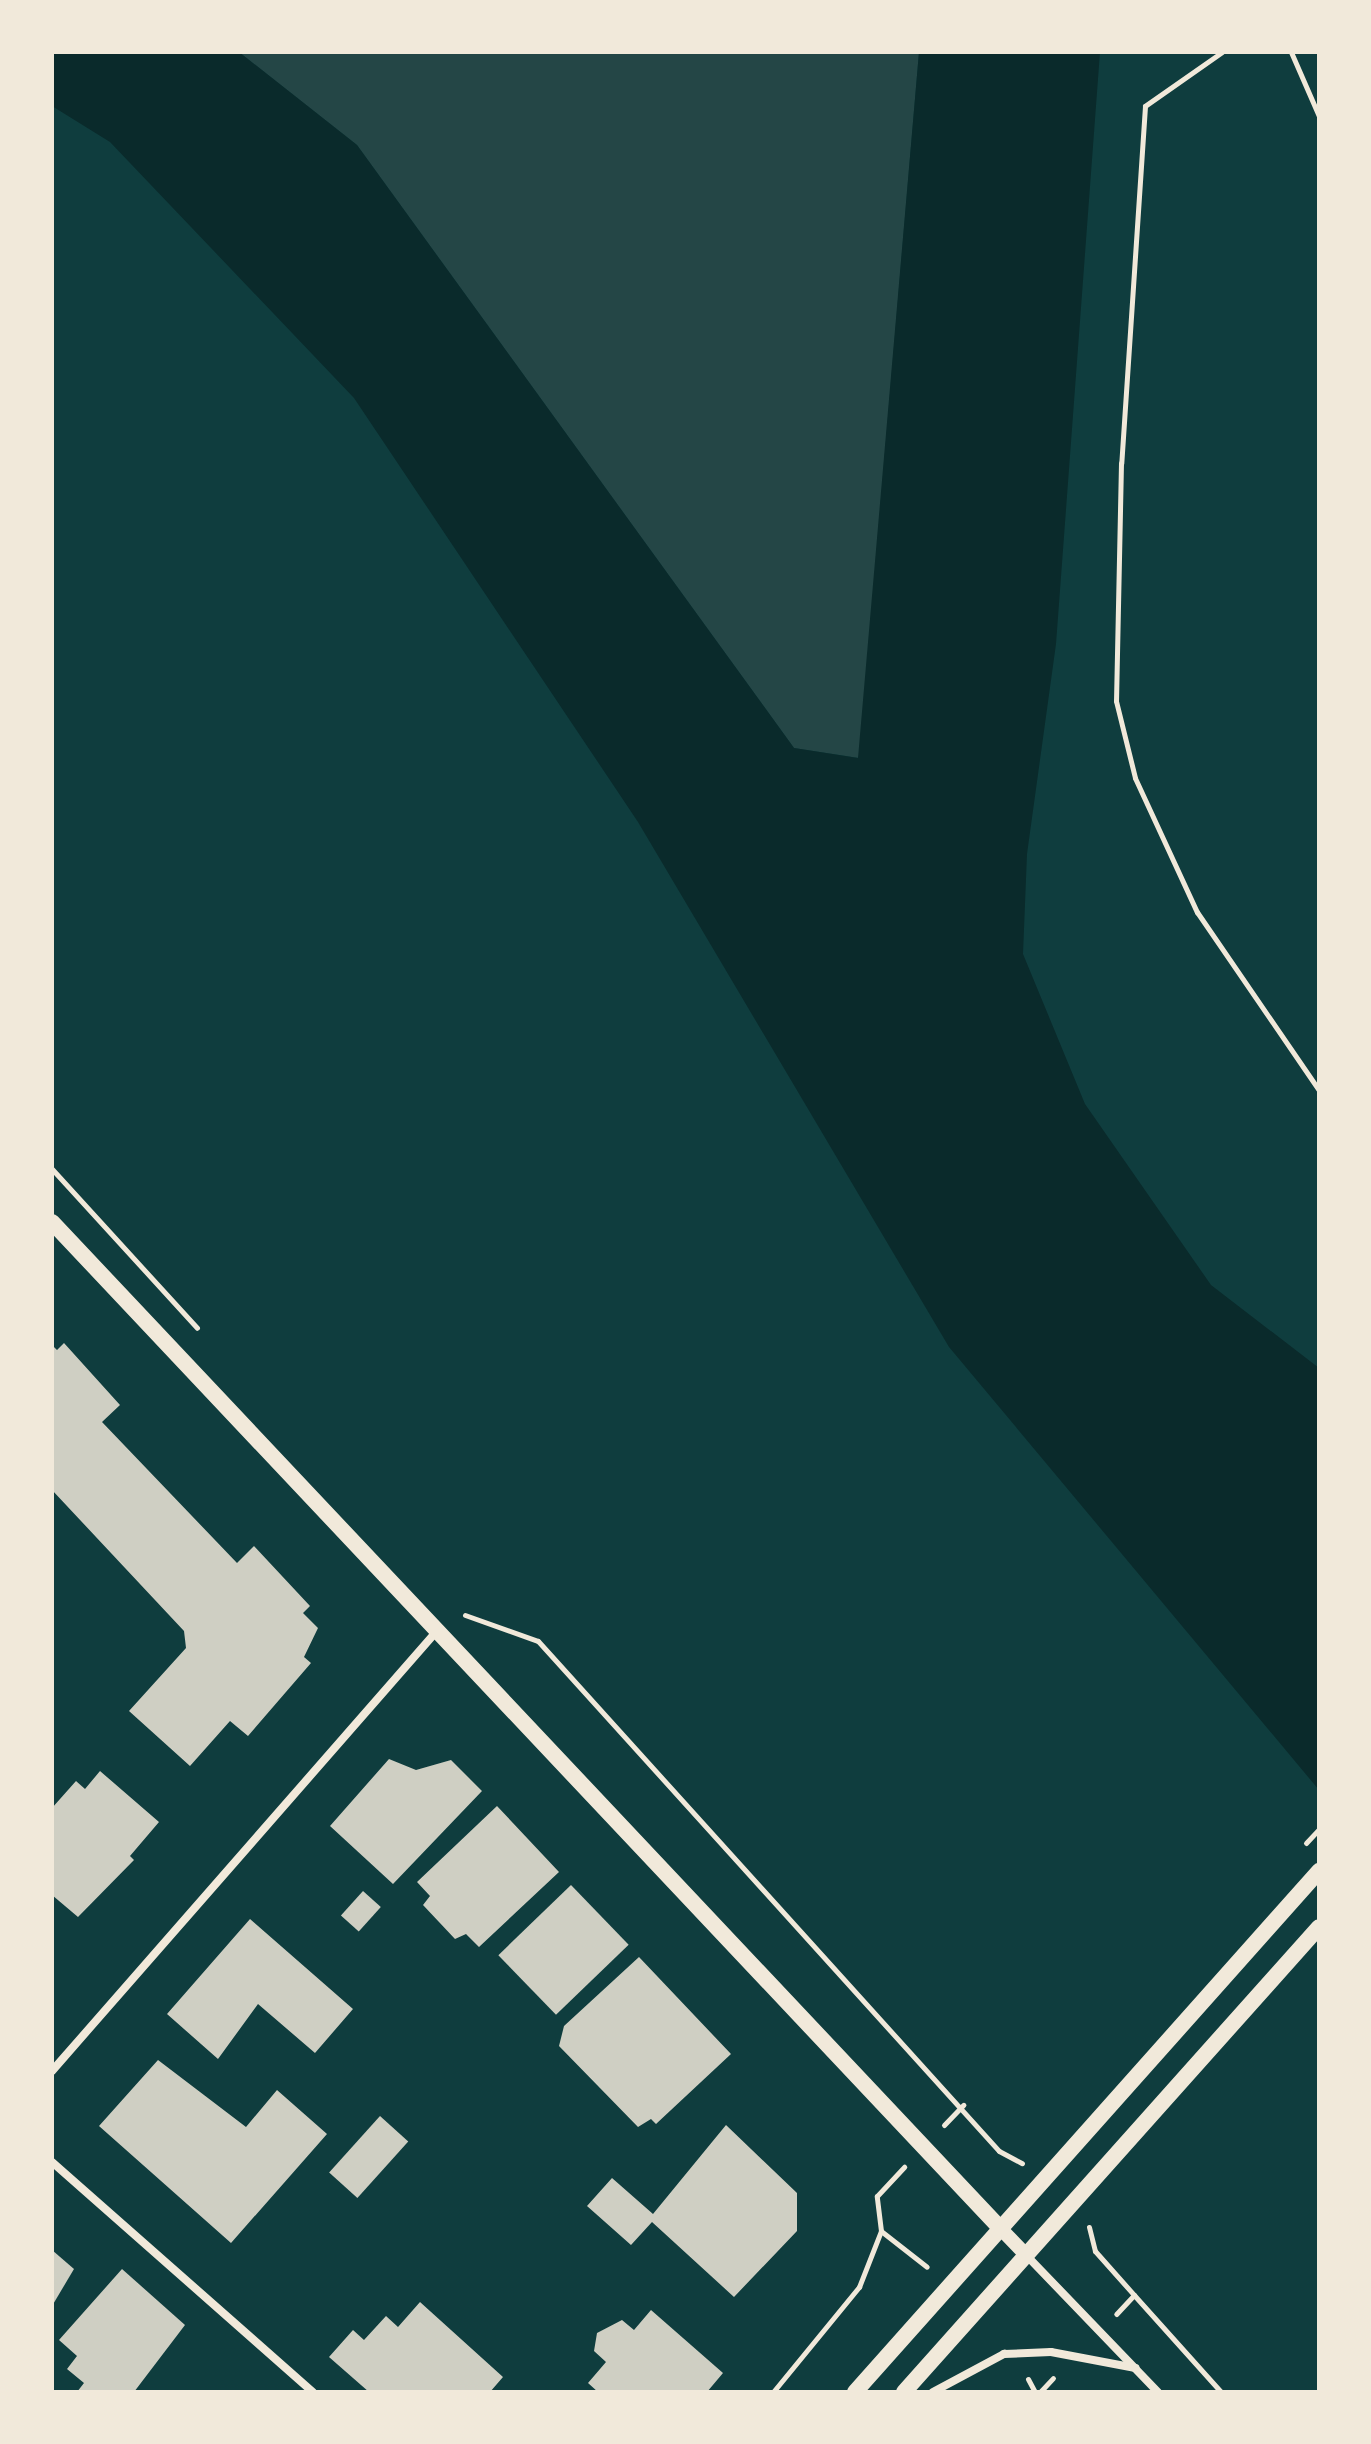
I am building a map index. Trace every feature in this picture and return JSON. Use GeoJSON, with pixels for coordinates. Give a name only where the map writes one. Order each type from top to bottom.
{"type":"FeatureCollection","features":[{"type":"Feature","properties":{"kind":"main road"},"geometry":{"type":"LineString","coordinates":[[52,1222],[1000,2228]]}},
{"type":"Feature","properties":{"kind":"main road"},"geometry":{"type":"LineString","coordinates":[[855,2392],[1319,1871]]}},
{"type":"Feature","properties":{"kind":"main road"},"geometry":{"type":"LineString","coordinates":[[904,2392],[1319,1927]]}},
{"type":"Feature","properties":{"kind":"street"},"geometry":{"type":"LineString","coordinates":[[52,2071],[436,1632]]}},
{"type":"Feature","properties":{"kind":"street"},"geometry":{"type":"LineString","coordinates":[[52,2162],[313,2392]]}},
{"type":"Feature","properties":{"kind":"street"},"geometry":{"type":"LineString","coordinates":[[1000,2228],[1158,2392]]}},
{"type":"Feature","properties":{"kind":"street"},"geometry":{"type":"LineString","coordinates":[[933,2392],[1004,2354],[1051,2352],[1136,2368]]}},
{"type":"Feature","properties":{"kind":"path"},"geometry":{"type":"LineString","coordinates":[[1222,52],[1145,106],[1121,463],[1116,701],[1135,778],[1197,912],[1319,1090]]}},
{"type":"Feature","properties":{"kind":"path"},"geometry":{"type":"LineString","coordinates":[[1291,52],[1319,116]]}},
{"type":"Feature","properties":{"kind":"path"},"geometry":{"type":"LineString","coordinates":[[458,1613],[538,1641],[963,2105],[999,2151],[1024,2164]]}},
{"type":"Feature","properties":{"kind":"path"},"geometry":{"type":"LineString","coordinates":[[773,2392],[859,2287],[881,2231],[877,2196],[963,2105]]}},
{"type":"Feature","properties":{"kind":"path"},"geometry":{"type":"LineString","coordinates":[[1090,2228],[1095,2251]]}},
{"type":"Feature","properties":{"kind":"path"},"geometry":{"type":"LineString","coordinates":[[1134,2295],[1221,2392]]}},
{"type":"Feature","properties":{"kind":"shaded area"},"geometry":{"type":"Polygon","coordinates":[[[52,52],[239,52],[357,145],[794,748],[858,758],[919,52],[1100,52],[1056,644],[1027,854],[1023,954],[1085,1104],[1211,1285],[1319,1368],[1319,1790],[949,1347],[638,822],[354,398],[110,142],[52,106],[52,52]]]}},
{"type":"Feature","properties":{"kind":"shaded area"},"geometry":{"type":"Polygon","coordinates":[[[239,52],[919,52],[859,758],[794,748],[357,145],[239,52]]]}},
{"type":"Feature","properties":{"kind":"building"},"geometry":{"type":"Polygon","coordinates":[[[64,1343],[120,1405],[102,1422],[237,1563],[254,1546],[310,1606],[303,1613],[318,1628],[304,1657],[311,1663],[248,1736],[230,1721],[190,1766],[129,1711],[186,1648],[184,1631],[52,1490],[52,1345],[57,1350],[64,1343]]]}},
{"type":"Feature","properties":{"kind":"building"},"geometry":{"type":"Polygon","coordinates":[[[389,1759],[416,1770],[451,1760],[482,1791],[393,1884],[330,1826],[389,1759]]]}},
{"type":"Feature","properties":{"kind":"building"},"geometry":{"type":"Polygon","coordinates":[[[100,1771],[159,1822],[130,1856],[134,1860],[78,1917],[52,1895],[52,1808],[76,1781],[85,1789],[100,1771]]]}},
{"type":"Feature","properties":{"kind":"building"},"geometry":{"type":"Polygon","coordinates":[[[497,1806],[559,1872],[479,1947],[466,1934],[455,1939],[423,1905],[430,1896],[417,1882],[497,1806]]]}},
{"type":"Feature","properties":{"kind":"building"},"geometry":{"type":"Polygon","coordinates":[[[571,1885],[629,1945],[556,2015],[498,1955],[571,1885]]]}},
{"type":"Feature","properties":{"kind":"building"},"geometry":{"type":"Polygon","coordinates":[[[363,1891],[381,1907],[359,1932],[341,1916],[363,1891]]]}},
{"type":"Feature","properties":{"kind":"building"},"geometry":{"type":"Polygon","coordinates":[[[250,1919],[353,2009],[315,2053],[258,2004],[218,2059],[167,2014],[250,1919]]]}},
{"type":"Feature","properties":{"kind":"building"},"geometry":{"type":"Polygon","coordinates":[[[639,1957],[731,2054],[656,2124],[651,2119],[638,2127],[559,2046],[564,2026],[639,1957]]]}},
{"type":"Feature","properties":{"kind":"building"},"geometry":{"type":"Polygon","coordinates":[[[158,2060],[246,2127],[277,2090],[327,2134],[231,2243],[99,2126],[158,2060]]]}},
{"type":"Feature","properties":{"kind":"building"},"geometry":{"type":"Polygon","coordinates":[[[380,2116],[408,2141],[357,2198],[329,2172],[380,2116]]]}},
{"type":"Feature","properties":{"kind":"building"},"geometry":{"type":"Polygon","coordinates":[[[726,2125],[797,2193],[797,2231],[734,2297],[652,2222],[631,2245],[587,2206],[612,2178],[653,2214],[726,2125]]]}},
{"type":"Feature","properties":{"kind":"building"},"geometry":{"type":"Polygon","coordinates":[[[52,2250],[74,2269],[52,2306],[52,2250]]]}},
{"type":"Feature","properties":{"kind":"building"},"geometry":{"type":"Polygon","coordinates":[[[122,2269],[185,2325],[134,2392],[77,2392],[84,2383],[67,2369],[77,2356],[59,2340],[122,2269]]]}},
{"type":"Feature","properties":{"kind":"building"},"geometry":{"type":"Polygon","coordinates":[[[420,2302],[503,2377],[490,2392],[369,2392],[329,2357],[353,2330],[364,2340],[386,2316],[398,2327],[420,2302]]]}},
{"type":"Feature","properties":{"kind":"building"},"geometry":{"type":"Polygon","coordinates":[[[651,2310],[723,2373],[707,2392],[598,2392],[588,2383],[606,2362],[594,2351],[597,2333],[622,2320],[634,2330],[651,2310]]]}}]}
